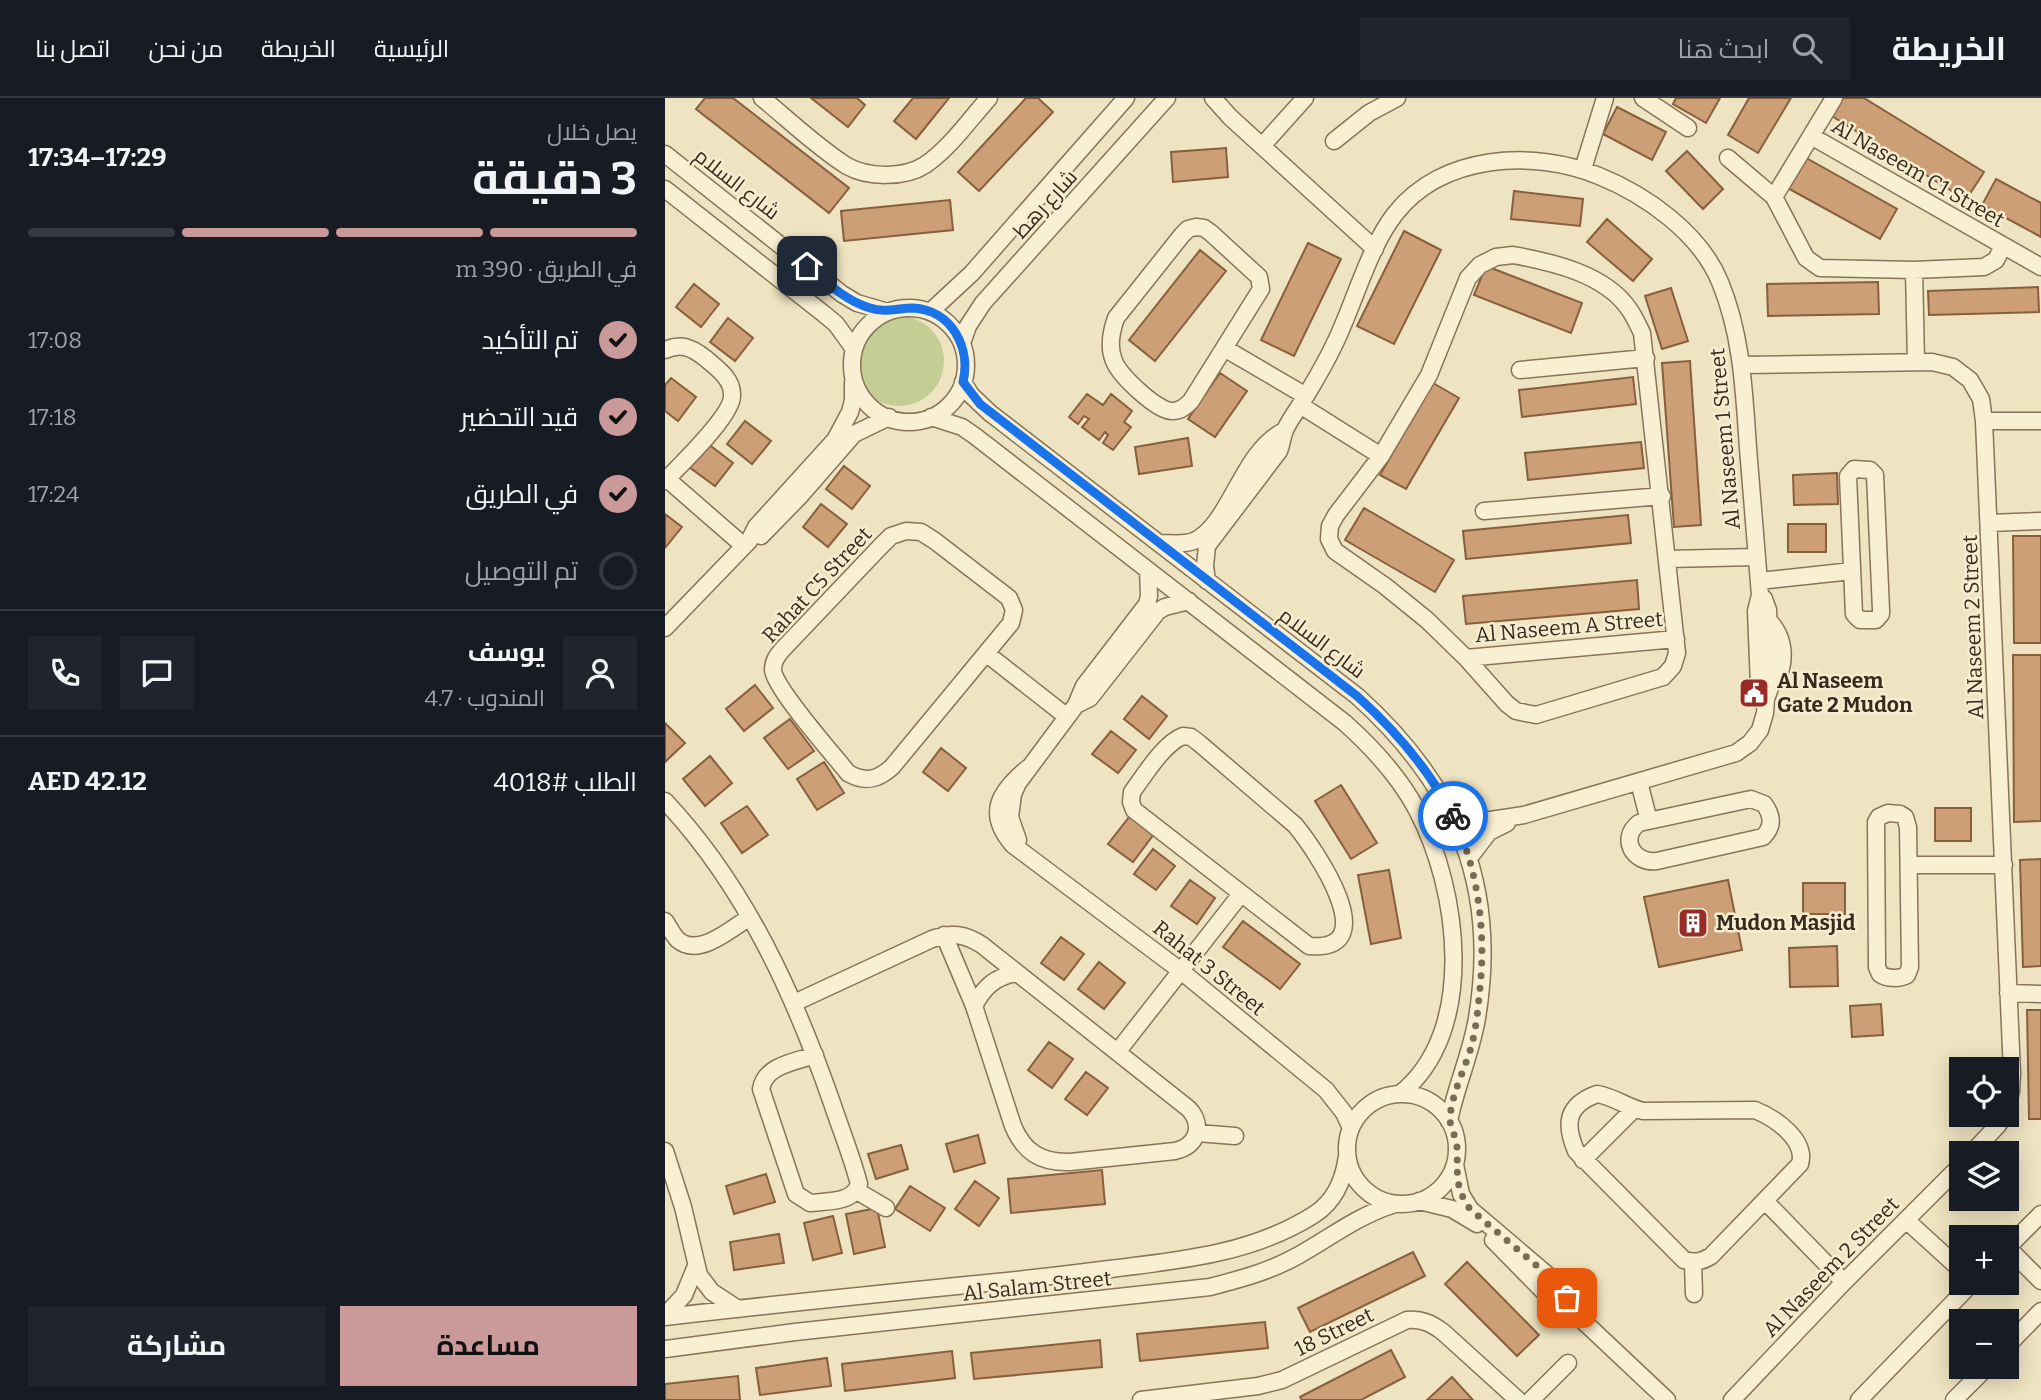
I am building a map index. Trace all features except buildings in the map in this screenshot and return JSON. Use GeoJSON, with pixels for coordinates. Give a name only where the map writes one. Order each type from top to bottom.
{"type":"FeatureCollection","features":[{"type":"Feature","properties":{"kind":"street"},"geometry":{"type":"LineString","coordinates":[[762,98],[849,167],[868,173],[887,174],[906,173],[924,166],[989,98]]}},
{"type":"Feature","properties":{"kind":"street","name":"شارع رهط"},"geometry":{"type":"LineString","coordinates":[[930,312],[972,273],[1126,98]]}},
{"type":"Feature","properties":{"kind":"street","name":"شارع رهط"},"geometry":{"type":"LineString","coordinates":[[962,343],[968,326],[983,303],[1167,98]]}},
{"type":"Feature","properties":{"kind":"street"},"geometry":{"type":"LineString","coordinates":[[1213,98],[1375,249]]}},
{"type":"Feature","properties":{"kind":"street"},"geometry":{"type":"LineString","coordinates":[[1262,146],[1305,98]]}},
{"type":"Feature","properties":{"kind":"street"},"geometry":{"type":"LineString","coordinates":[[1333,141],[1369,113],[1397,98]]}},
{"type":"Feature","properties":{"kind":"street"},"geometry":{"type":"LineString","coordinates":[[1583,169],[1605,98]]}},
{"type":"Feature","properties":{"kind":"street","name":"Al Naseem C1 Street"},"geometry":{"type":"LineString","coordinates":[[1773,197],[1834,98]]}},
{"type":"Feature","properties":{"kind":"street"},"geometry":{"type":"LineString","coordinates":[[1647,99],[1688,128]]}},
{"type":"Feature","properties":{"kind":"street","name":"Al Naseem C1 Street"},"geometry":{"type":"LineString","coordinates":[[1811,136],[2041,267]]}},
{"type":"Feature","properties":{"kind":"street","name":"شارع السلام"},"geometry":{"type":"LineString","coordinates":[[665,154],[842,294],[857,303],[888,312]]}},
{"type":"Feature","properties":{"kind":"street","name":"Al Naseem C1 Street"},"geometry":{"type":"LineString","coordinates":[[1728,158],[1773,197],[1805,258],[1812,264],[1829,268],[1914,270],[1989,266],[1996,261],[2003,246]]}},
{"type":"Feature","properties":{"kind":"street","name":"Al Naseem 1 Street"},"geometry":{"type":"LineString","coordinates":[[1161,543],[1186,543],[1205,534],[1261,464],[1279,451],[1284,432],[1335,343],[1375,249],[1394,215],[1415,193],[1440,177],[1468,166],[1496,161],[1534,161],[1583,169],[1623,186],[1661,210],[1694,241],[1719,279],[1735,324],[1742,365],[1759,588],[1756,605],[1771,676],[1761,730],[1750,743],[1736,753],[1524,815],[1484,821],[1451,812]]}},
{"type":"Feature","properties":{"kind":"street"},"geometry":{"type":"LineString","coordinates":[[665,190],[836,324],[854,349]]}},
{"type":"Feature","properties":{"kind":"street"},"geometry":{"type":"LineString","coordinates":[[1204,228],[1211,233],[1259,276],[1262,283],[1261,289],[1224,348],[1191,401],[1184,408],[1175,411],[1156,405],[1121,374],[1114,361],[1110,347],[1116,318],[1188,229],[1204,228]]}},
{"type":"Feature","properties":{"kind":"street","name":"Al Naseem A Street"},"geometry":{"type":"LineString","coordinates":[[1513,255],[1531,258],[1586,276],[1610,289],[1629,309],[1642,333],[1646,358],[1676,639],[1677,653],[1673,666],[1663,677],[1536,715],[1516,711],[1427,620],[1335,551],[1329,539],[1330,526],[1381,456],[1429,375],[1468,278],[1480,265],[1496,257],[1513,255]]}},
{"type":"Feature","properties":{"kind":"street"},"geometry":{"type":"LineString","coordinates":[[1914,270],[1916,362]]}},
{"type":"Feature","properties":{"kind":"street"},"geometry":{"type":"LineString","coordinates":[[796,491],[846,424],[853,400],[854,349],[867,327],[888,312],[902,308],[930,312],[949,324],[962,343],[966,356],[963,382],[956,397],[945,409],[931,417],[910,421],[889,417],[866,402],[854,376]]}},
{"type":"Feature","properties":{"kind":"street"},"geometry":{"type":"LineString","coordinates":[[665,350],[675,346],[688,347],[699,353],[721,371],[729,382],[733,396],[730,409],[666,480],[747,544]]}},
{"type":"Feature","properties":{"kind":"street"},"geometry":{"type":"LineString","coordinates":[[1224,348],[1381,456]]}},
{"type":"Feature","properties":{"kind":"street"},"geometry":{"type":"LineString","coordinates":[[1520,370],[1646,358]]}},
{"type":"Feature","properties":{"kind":"street","name":"Al Naseem 2 Street"},"geometry":{"type":"LineString","coordinates":[[1742,365],[1932,362],[1953,367],[1970,380],[1981,399],[1990,523],[2011,1057]]}},
{"type":"Feature","properties":{"kind":"street","name":"شارع السلام"},"geometry":{"type":"LineString","coordinates":[[963,382],[971,395],[990,413],[1357,696],[1411,749],[1432,780],[1451,812],[1469,858],[1481,922],[1481,986],[1470,1050],[1449,1121]]}},
{"type":"Feature","properties":{"kind":"street"},"geometry":{"type":"LineString","coordinates":[[665,628],[747,544],[756,527],[854,434],[889,417]]}},
{"type":"Feature","properties":{"kind":"street"},"geometry":{"type":"LineString","coordinates":[[931,417],[954,424],[975,436],[1189,601],[1345,723],[1373,749],[1397,778],[1417,810],[1432,845],[1450,914],[1454,947],[1453,980],[1440,1043],[1421,1075],[1400,1094]]}},
{"type":"Feature","properties":{"kind":"street"},"geometry":{"type":"LineString","coordinates":[[1984,421],[2041,421]]}},
{"type":"Feature","properties":{"kind":"street"},"geometry":{"type":"LineString","coordinates":[[1854,469],[1870,470],[1875,479],[1881,610],[1876,620],[1860,620],[1854,614],[1852,570],[1848,476],[1854,469]]}},
{"type":"Feature","properties":{"kind":"street","name":"Al Naseem 1 Street"},"geometry":{"type":"LineString","coordinates":[[1207,581],[1207,546],[1239,494]]}},
{"type":"Feature","properties":{"kind":"street"},"geometry":{"type":"LineString","coordinates":[[1484,511],[1662,496]]}},
{"type":"Feature","properties":{"kind":"street"},"geometry":{"type":"LineString","coordinates":[[1990,523],[2041,521]]}},
{"type":"Feature","properties":{"kind":"street","name":"Rahat C5 Street"},"geometry":{"type":"LineString","coordinates":[[906,531],[921,532],[935,541],[1009,598],[1013,610],[1011,622],[987,654],[892,767],[871,780],[848,773],[780,686],[773,668],[775,658],[782,650],[880,547],[891,536],[906,531]]}},
{"type":"Feature","properties":{"kind":"street"},"geometry":{"type":"LineString","coordinates":[[1668,559],[1756,556]]}},
{"type":"Feature","properties":{"kind":"street","name":"Rahat 3 Street"},"geometry":{"type":"LineString","coordinates":[[1130,637],[1147,604],[1148,570]]}},
{"type":"Feature","properties":{"kind":"street"},"geometry":{"type":"LineString","coordinates":[[1759,588],[1852,570]]}},
{"type":"Feature","properties":{"kind":"street","name":"Al Naseem 1 Street"},"geometry":{"type":"LineString","coordinates":[[1759,588],[1767,604],[1769,620],[1763,640],[1759,685],[1766,699]]}},
{"type":"Feature","properties":{"kind":"street","name":"Rahat 3 Street"},"geometry":{"type":"LineString","coordinates":[[1189,601],[1158,611],[1130,637],[1105,669],[1081,692],[1028,768],[1003,791],[998,805],[998,820],[1003,834],[1013,845],[1181,971],[1326,1090],[1344,1113],[1351,1128]]}},
{"type":"Feature","properties":{"kind":"street"},"geometry":{"type":"LineString","coordinates":[[1769,620],[1781,638],[1783,661],[1781,669],[1771,676]]}},
{"type":"Feature","properties":{"kind":"street","name":"Al Naseem A Street"},"geometry":{"type":"LineString","coordinates":[[1467,658],[1676,639]]}},
{"type":"Feature","properties":{"kind":"street"},"geometry":{"type":"LineString","coordinates":[[987,654],[1071,710]]}},
{"type":"Feature","properties":{"kind":"street"},"geometry":{"type":"LineString","coordinates":[[1192,737],[1295,825],[1317,854],[1330,881],[1345,917],[1344,931],[1336,942],[1323,948],[1309,946],[1241,894],[1134,810],[1132,792],[1174,739],[1192,737]]}},
{"type":"Feature","properties":{"kind":"street"},"geometry":{"type":"LineString","coordinates":[[1634,783],[1644,822]]}},
{"type":"Feature","properties":{"kind":"street"},"geometry":{"type":"LineString","coordinates":[[1751,799],[1764,804],[1772,823],[1763,837],[1755,840],[1647,862],[1632,852],[1630,843],[1633,828],[1644,822],[1751,799]]}},
{"type":"Feature","properties":{"kind":"street"},"geometry":{"type":"LineString","coordinates":[[665,801],[705,848],[750,917],[794,1003],[815,1055],[859,1184],[857,1192],[851,1197],[810,1203],[796,1194],[763,1097],[762,1081],[773,1070],[815,1055]]}},
{"type":"Feature","properties":{"kind":"street"},"geometry":{"type":"LineString","coordinates":[[1883,814],[1900,814],[1907,821],[1909,865],[1910,971],[1904,977],[1884,976],[1877,967],[1876,827],[1876,822],[1883,814]]}},
{"type":"Feature","properties":{"kind":"street","name":"Al Naseem 1 Street"},"geometry":{"type":"LineString","coordinates":[[1469,858],[1489,832],[1524,815]]}},
{"type":"Feature","properties":{"kind":"street"},"geometry":{"type":"LineString","coordinates":[[1909,865],[2004,865]]}},
{"type":"Feature","properties":{"kind":"street"},"geometry":{"type":"LineString","coordinates":[[1118,1051],[1241,894]]}},
{"type":"Feature","properties":{"kind":"street"},"geometry":{"type":"LineString","coordinates":[[665,921],[679,940],[688,946],[700,946],[750,917]]}},
{"type":"Feature","properties":{"kind":"street"},"geometry":{"type":"LineString","coordinates":[[794,1003],[944,935],[964,935],[974,939],[1189,1109],[1198,1124],[1193,1142],[1175,1151],[1055,1163],[1028,1151],[1019,1140],[974,1006],[944,935]]}},
{"type":"Feature","properties":{"kind":"street"},"geometry":{"type":"LineString","coordinates":[[974,1006],[991,982],[1016,972]]}},
{"type":"Feature","properties":{"kind":"street"},"geometry":{"type":"LineString","coordinates":[[2008,993],[2041,994]]}},
{"type":"Feature","properties":{"kind":"street"},"geometry":{"type":"LineString","coordinates":[[1455,1163],[1442,1187],[1432,1196],[1419,1201],[1395,1203],[1378,1199],[1363,1188],[1352,1173],[1347,1156],[1347,1142],[1351,1128],[1366,1107],[1388,1096],[1400,1094],[1428,1101],[1449,1121],[1455,1134],[1455,1163],[1461,1194],[1470,1209],[1539,1277],[1559,1305],[1582,1320],[1667,1400]]}},
{"type":"Feature","properties":{"kind":"street"},"geometry":{"type":"LineString","coordinates":[[1597,1094],[1613,1097],[1634,1109],[1650,1111],[1755,1110],[1767,1115],[1796,1141],[1803,1156],[1796,1169],[1766,1202],[1711,1256],[1693,1263],[1677,1254],[1583,1160],[1572,1141],[1569,1128],[1571,1112],[1582,1100],[1597,1094]]}},
{"type":"Feature","properties":{"kind":"street"},"geometry":{"type":"LineString","coordinates":[[1583,1160],[1634,1109]]}},
{"type":"Feature","properties":{"kind":"street"},"geometry":{"type":"LineString","coordinates":[[1983,1141],[1996,1127]]}},
{"type":"Feature","properties":{"kind":"street"},"geometry":{"type":"LineString","coordinates":[[1197,1133],[1234,1136]]}},
{"type":"Feature","properties":{"kind":"street"},"geometry":{"type":"LineString","coordinates":[[665,1151],[683,1207],[699,1275],[712,1292],[738,1308]]}},
{"type":"Feature","properties":{"kind":"street","name":"Al Salam Street"},"geometry":{"type":"LineString","coordinates":[[665,1317],[1035,1278],[1211,1255],[1271,1236],[1316,1213],[1329,1203],[1339,1189],[1347,1156]]}},
{"type":"Feature","properties":{"kind":"street","name":"Al Naseem 2 Street"},"geometry":{"type":"LineString","coordinates":[[1732,1400],[1949,1177]]}},
{"type":"Feature","properties":{"kind":"street"},"geometry":{"type":"LineString","coordinates":[[857,1192],[886,1208]]}},
{"type":"Feature","properties":{"kind":"street"},"geometry":{"type":"LineString","coordinates":[[1419,1201],[1452,1209],[1476,1224],[1539,1277]]}},
{"type":"Feature","properties":{"kind":"street"},"geometry":{"type":"LineString","coordinates":[[1766,1202],[1844,1282]]}},
{"type":"Feature","properties":{"kind":"street","name":"Al Salam Street"},"geometry":{"type":"LineString","coordinates":[[665,1349],[795,1332],[1210,1287],[1272,1268],[1297,1256],[1362,1216],[1395,1203]]}},
{"type":"Feature","properties":{"kind":"street"},"geometry":{"type":"LineString","coordinates":[[2041,1214],[2007,1248],[2041,1281]]}},
{"type":"Feature","properties":{"kind":"street"},"geometry":{"type":"LineString","coordinates":[[1906,1220],[1949,1259]]}},
{"type":"Feature","properties":{"kind":"street"},"geometry":{"type":"LineString","coordinates":[[1693,1263],[1694,1294]]}},
{"type":"Feature","properties":{"kind":"street"},"geometry":{"type":"LineString","coordinates":[[665,1317],[684,1296],[695,1266]]}},
{"type":"Feature","properties":{"kind":"street"},"geometry":{"type":"LineString","coordinates":[[1859,1400],[1960,1295]]}},
{"type":"Feature","properties":{"kind":"street"},"geometry":{"type":"LineString","coordinates":[[2019,1334],[2041,1311]]}},
{"type":"Feature","properties":{"kind":"street","name":"18 Street"},"geometry":{"type":"LineString","coordinates":[[1140,1400],[1245,1388],[1282,1380],[1407,1320],[1420,1319],[1443,1332],[1518,1400]]}},
{"type":"Feature","properties":{"kind":"street"},"geometry":{"type":"LineString","coordinates":[[1531,1400],[1568,1363]]}},
{"type":"Feature","properties":{"kind":"street"},"geometry":{"type":"LineString","coordinates":[[1954,1400],[1975,1379]]}},
{"type":"Feature","properties":{"kind":"green space"},"geometry":{"type":"Polygon","coordinates":[[[899,316],[916,320],[931,329],[940,344],[944,361],[940,378],[931,393],[916,402],[899,406],[882,402],[867,393],[858,378],[854,361],[858,344],[867,329],[882,320],[899,316]]]}},
{"type":"Feature","properties":{"kind":"way so far"},"geometry":{"type":"LineString","coordinates":[[1453,816],[1469,858],[1477,890],[1482,954],[1481,986],[1470,1050],[1449,1121],[1455,1134],[1458,1184],[1470,1209],[1550,1277],[1567,1298]]}},
{"type":"Feature","properties":{"kind":"place","name":"Al Naseem Gate 2 Mudon"},"geometry":{"type":"Point","coordinates":[1754,693]}},
{"type":"Feature","properties":{"kind":"place","name":"Mudon Masjid"},"geometry":{"type":"Point","coordinates":[1693,923]}},
{"type":"Feature","properties":{"kind":"route"},"geometry":{"type":"LineString","coordinates":[[807,266],[842,294],[871,309],[888,312],[916,308],[943,319],[962,343],[966,356],[963,382],[980,404],[1357,696],[1411,749],[1453,816]]}}]}
